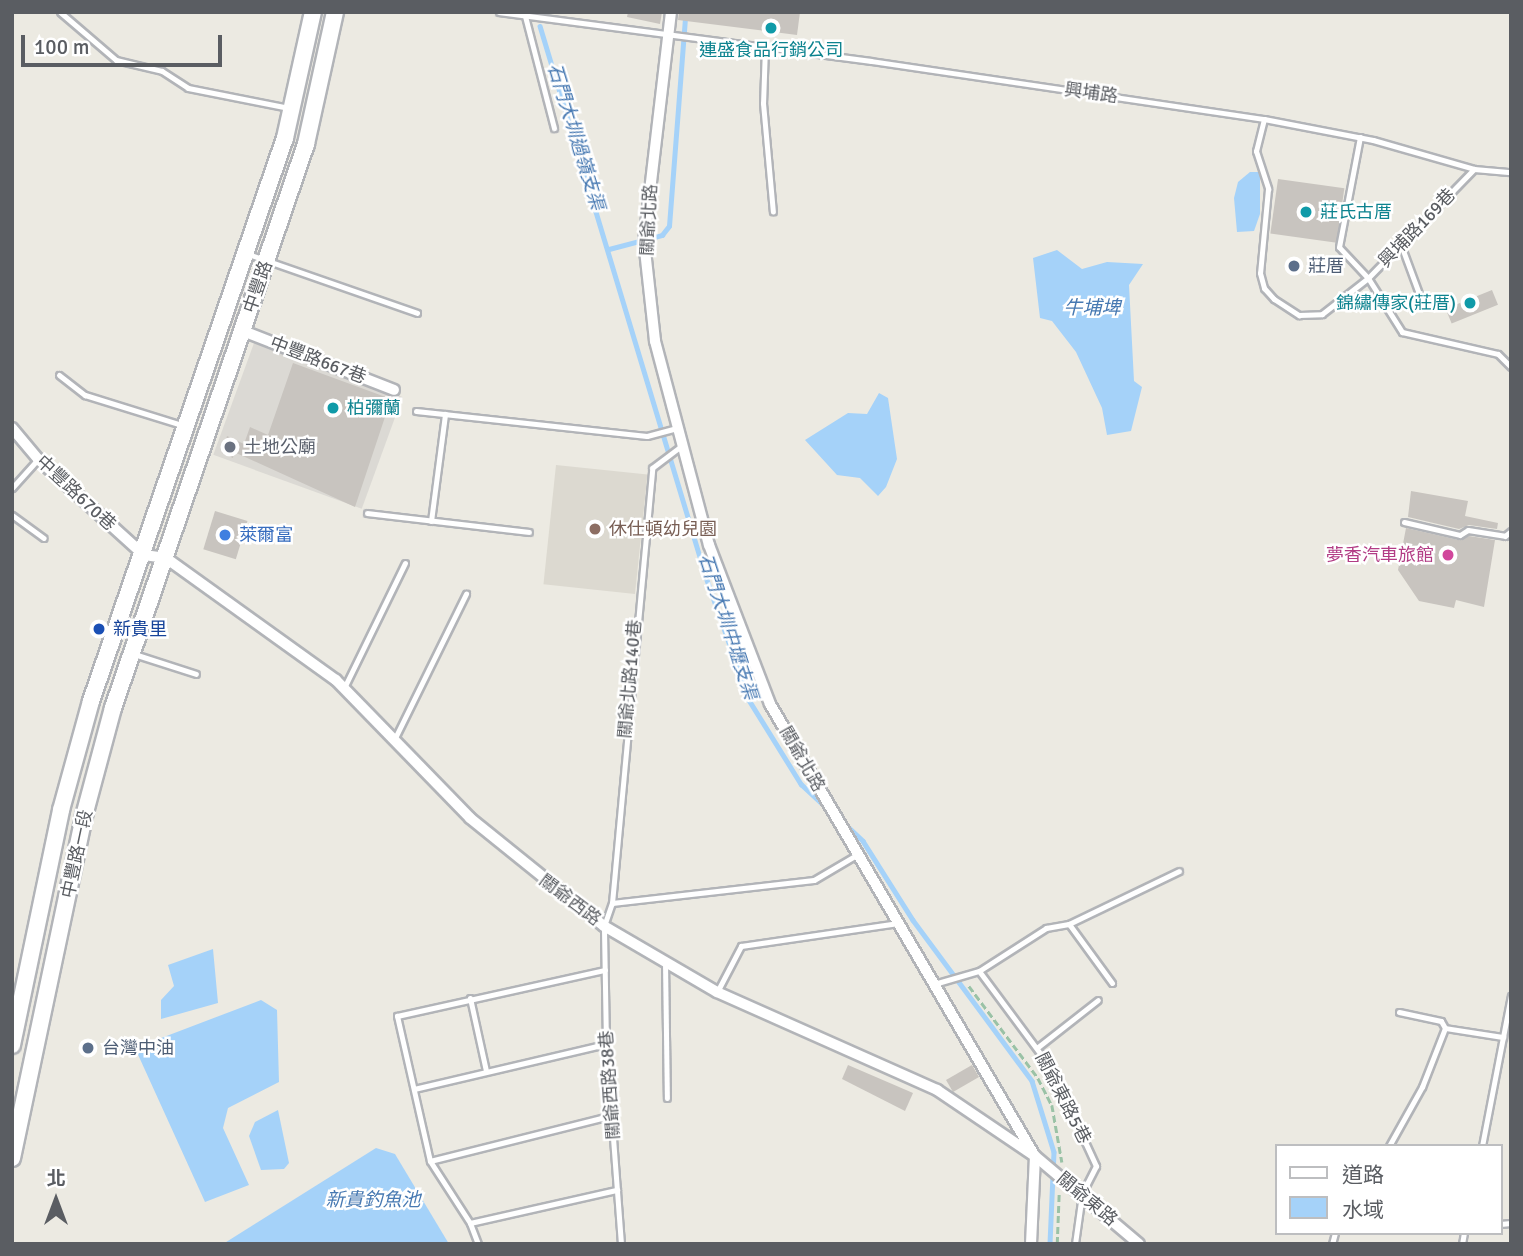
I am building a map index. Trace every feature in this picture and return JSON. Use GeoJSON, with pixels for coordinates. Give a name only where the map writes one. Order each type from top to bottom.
{"type":"FeatureCollection","features":[{"type":"Feature","properties":{"kind":"main road","name":"中豐路"},"geometry":{"type":"LineString","coordinates":[[144,555],[293,108],[313,12]]}},
{"type":"Feature","properties":{"kind":"main road","name":"中豐路"},"geometry":{"type":"LineString","coordinates":[[166,558],[306,144],[335,12]]}},
{"type":"Feature","properties":{"kind":"main road","name":"中豐路一段"},"geometry":{"type":"LineString","coordinates":[[12,1045],[61,810],[90,701],[144,555]]}},
{"type":"Feature","properties":{"kind":"main road","name":"中豐路一段"},"geometry":{"type":"LineString","coordinates":[[13,1150],[84,816],[113,708],[166,558]]}},
{"type":"Feature","properties":{"kind":"street","name":"關爺北路"},"geometry":{"type":"LineString","coordinates":[[671,12],[643,241],[654,341],[709,545],[770,704],[1035,1156]]}},
{"type":"Feature","properties":{"kind":"street","name":"中豐路667巷"},"geometry":{"type":"LineString","coordinates":[[243,331],[394,390]]}},
{"type":"Feature","properties":{"kind":"street","name":"中豐路670巷"},"geometry":{"type":"LineString","coordinates":[[12,428],[38,459],[144,555]]}},
{"type":"Feature","properties":{"kind":"street"},"geometry":{"type":"LineString","coordinates":[[144,555],[166,558]]}},
{"type":"Feature","properties":{"kind":"street","name":"關爺西路"},"geometry":{"type":"LineString","coordinates":[[166,558],[344,688],[470,818],[604,926],[717,992],[937,1090],[1035,1156]]}},
{"type":"Feature","properties":{"kind":"street"},"geometry":{"type":"LineString","coordinates":[[1031,1244],[1035,1156]]}},
{"type":"Feature","properties":{"kind":"street","name":"關爺東路"},"geometry":{"type":"LineString","coordinates":[[1035,1156],[1139,1244]]}},
{"type":"Feature","properties":{"kind":"lane"},"geometry":{"type":"LineString","coordinates":[[60,12],[116,60],[162,71],[188,88],[293,108]]}},
{"type":"Feature","properties":{"kind":"lane","name":"興埔路"},"geometry":{"type":"LineString","coordinates":[[499,12],[765,47],[1264,119],[1360,137],[1475,169],[1511,172]]}},
{"type":"Feature","properties":{"kind":"lane"},"geometry":{"type":"LineString","coordinates":[[524,16],[554,128]]}},
{"type":"Feature","properties":{"kind":"lane"},"geometry":{"type":"LineString","coordinates":[[765,47],[762,103],[772,212]]}},
{"type":"Feature","properties":{"kind":"lane"},"geometry":{"type":"LineString","coordinates":[[1264,119],[1256,151],[1268,189],[1260,273],[1264,288],[1300,315],[1322,314],[1368,278],[1339,247],[1360,137]]}},
{"type":"Feature","properties":{"kind":"lane","name":"興埔路169巷"},"geometry":{"type":"LineString","coordinates":[[1475,169],[1368,278],[1402,332],[1498,354],[1511,366]]}},
{"type":"Feature","properties":{"kind":"lane"},"geometry":{"type":"LineString","coordinates":[[1401,246],[1421,299]]}},
{"type":"Feature","properties":{"kind":"lane"},"geometry":{"type":"LineString","coordinates":[[246,253],[417,313]]}},
{"type":"Feature","properties":{"kind":"lane"},"geometry":{"type":"LineString","coordinates":[[59,375],[85,395],[187,427]]}},
{"type":"Feature","properties":{"kind":"lane"},"geometry":{"type":"LineString","coordinates":[[416,411],[647,436],[677,428]]}},
{"type":"Feature","properties":{"kind":"lane"},"geometry":{"type":"LineString","coordinates":[[431,521],[445,414]]}},
{"type":"Feature","properties":{"kind":"lane","name":"關爺北路140巷"},"geometry":{"type":"LineString","coordinates":[[604,926],[612,904],[652,468],[682,445]]}},
{"type":"Feature","properties":{"kind":"lane"},"geometry":{"type":"LineString","coordinates":[[12,488],[38,459]]}},
{"type":"Feature","properties":{"kind":"lane"},"geometry":{"type":"LineString","coordinates":[[367,513],[529,532]]}},
{"type":"Feature","properties":{"kind":"lane"},"geometry":{"type":"LineString","coordinates":[[12,515],[44,538]]}},
{"type":"Feature","properties":{"kind":"lane"},"geometry":{"type":"LineString","coordinates":[[1404,522],[1460,535],[1468,530],[1505,536],[1511,531]]}},
{"type":"Feature","properties":{"kind":"lane"},"geometry":{"type":"LineString","coordinates":[[344,688],[405,563]]}},
{"type":"Feature","properties":{"kind":"lane"},"geometry":{"type":"LineString","coordinates":[[395,738],[466,594]]}},
{"type":"Feature","properties":{"kind":"lane"},"geometry":{"type":"LineString","coordinates":[[134,654],[195,674]]}},
{"type":"Feature","properties":{"kind":"lane"},"geometry":{"type":"LineString","coordinates":[[612,904],[814,880],[858,854]]}},
{"type":"Feature","properties":{"kind":"lane"},"geometry":{"type":"LineString","coordinates":[[934,985],[979,971],[1046,928],[1069,924],[1179,871]]}},
{"type":"Feature","properties":{"kind":"lane"},"geometry":{"type":"LineString","coordinates":[[717,992],[741,946],[900,923]]}},
{"type":"Feature","properties":{"kind":"lane"},"geometry":{"type":"LineString","coordinates":[[1069,924],[1112,983]]}},
{"type":"Feature","properties":{"kind":"lane","name":"關爺西路38巷"},"geometry":{"type":"LineString","coordinates":[[604,926],[606,1044],[621,1244]]}},
{"type":"Feature","properties":{"kind":"lane"},"geometry":{"type":"LineString","coordinates":[[665,961],[667,1098]]}},
{"type":"Feature","properties":{"kind":"lane"},"geometry":{"type":"LineString","coordinates":[[478,1244],[470,1223],[430,1161],[397,1016],[605,970]]}},
{"type":"Feature","properties":{"kind":"lane","name":"關爺東路5巷"},"geometry":{"type":"LineString","coordinates":[[979,971],[1038,1047],[1096,1166],[1082,1194],[1074,1244]]}},
{"type":"Feature","properties":{"kind":"lane"},"geometry":{"type":"LineString","coordinates":[[1482,1144],[1511,996]]}},
{"type":"Feature","properties":{"kind":"lane"},"geometry":{"type":"LineString","coordinates":[[470,998],[486,1071]]}},
{"type":"Feature","properties":{"kind":"lane"},"geometry":{"type":"LineString","coordinates":[[1038,1047],[1098,1000]]}},
{"type":"Feature","properties":{"kind":"lane"},"geometry":{"type":"LineString","coordinates":[[1399,1012],[1441,1021],[1445,1028]]}},
{"type":"Feature","properties":{"kind":"lane"},"geometry":{"type":"LineString","coordinates":[[1445,1028],[1503,1037]]}},
{"type":"Feature","properties":{"kind":"lane"},"geometry":{"type":"LineString","coordinates":[[1390,1144],[1422,1087],[1445,1028]]}},
{"type":"Feature","properties":{"kind":"lane"},"geometry":{"type":"LineString","coordinates":[[414,1089],[606,1044]]}},
{"type":"Feature","properties":{"kind":"lane"},"geometry":{"type":"LineString","coordinates":[[430,1161],[613,1115]]}},
{"type":"Feature","properties":{"kind":"lane"},"geometry":{"type":"LineString","coordinates":[[470,1223],[617,1190]]}},
{"type":"Feature","properties":{"kind":"path"},"geometry":{"type":"LineString","coordinates":[[969,986],[1038,1078],[1052,1105],[1062,1165]]}},
{"type":"Feature","properties":{"kind":"path"},"geometry":{"type":"LineString","coordinates":[[1057,1244],[1059,1182]]}},
{"type":"Feature","properties":{"kind":"shaded area"},"geometry":{"type":"Polygon","coordinates":[[[254,343],[402,397],[362,509],[213,455],[254,343]]]}},
{"type":"Feature","properties":{"kind":"shaded area","name":"休仕頓幼兒園"},"geometry":{"type":"Polygon","coordinates":[[[556,465],[647,475],[635,594],[543,584],[556,465]]]}},
{"type":"Feature","properties":{"kind":"water"},"geometry":{"type":"Polygon","coordinates":[[[1250,172],[1260,172],[1260,214],[1254,231],[1237,232],[1234,198],[1238,182],[1250,172]]]}},
{"type":"Feature","properties":{"kind":"water","name":"牛埔埤"},"geometry":{"type":"Polygon","coordinates":[[[1057,250],[1082,269],[1107,262],[1143,264],[1129,285],[1134,381],[1142,387],[1131,431],[1107,435],[1102,408],[1076,352],[1052,321],[1040,318],[1033,258],[1057,250]]]}},
{"type":"Feature","properties":{"kind":"water"},"geometry":{"type":"Polygon","coordinates":[[[879,393],[888,398],[897,459],[886,487],[878,496],[860,478],[837,475],[805,440],[848,413],[867,414],[879,393]]]}},
{"type":"Feature","properties":{"kind":"water"},"geometry":{"type":"Polygon","coordinates":[[[213,949],[218,1003],[161,1019],[161,1000],[174,986],[168,965],[213,949]]]}},
{"type":"Feature","properties":{"kind":"water"},"geometry":{"type":"Polygon","coordinates":[[[261,1000],[277,1010],[279,1082],[228,1108],[223,1128],[249,1185],[205,1202],[135,1048],[261,1000]]]}},
{"type":"Feature","properties":{"kind":"water"},"geometry":{"type":"Polygon","coordinates":[[[278,1110],[289,1163],[284,1169],[261,1170],[249,1136],[255,1122],[278,1110]]]}},
{"type":"Feature","properties":{"kind":"water","name":"新貴釣魚池"},"geometry":{"type":"Polygon","coordinates":[[[376,1148],[395,1154],[449,1244],[223,1244],[376,1148]]]}},
{"type":"Feature","properties":{"kind":"building"},"geometry":{"type":"Polygon","coordinates":[[[628,12],[662,12],[660,24],[627,17],[628,12]]]}},
{"type":"Feature","properties":{"kind":"building","name":"連盛食品行銷公司"},"geometry":{"type":"Polygon","coordinates":[[[679,12],[800,12],[797,35],[678,20],[679,12]]]}},
{"type":"Feature","properties":{"kind":"building","name":"莊氏古厝"},"geometry":{"type":"Polygon","coordinates":[[[1278,179],[1344,188],[1337,243],[1270,233],[1278,179]]]}},
{"type":"Feature","properties":{"kind":"building","name":"錦繡傳家(莊厝)"},"geometry":{"type":"Polygon","coordinates":[[[1492,290],[1498,305],[1452,324],[1446,309],[1492,290]]]}},
{"type":"Feature","properties":{"kind":"building"},"geometry":{"type":"Polygon","coordinates":[[[293,363],[391,399],[355,507],[234,452],[233,458],[222,453],[227,436],[244,444],[250,427],[268,435],[293,363]]]}},
{"type":"Feature","properties":{"kind":"building"},"geometry":{"type":"Polygon","coordinates":[[[1411,491],[1468,501],[1465,516],[1498,523],[1497,529],[1469,525],[1459,529],[1408,517],[1411,491]]]}},
{"type":"Feature","properties":{"kind":"building","name":"萊爾富"},"geometry":{"type":"Polygon","coordinates":[[[215,511],[248,521],[236,559],[203,549],[215,511]]]}},
{"type":"Feature","properties":{"kind":"building"},"geometry":{"type":"Polygon","coordinates":[[[1406,528],[1459,540],[1469,536],[1495,540],[1484,607],[1456,600],[1454,608],[1419,601],[1398,570],[1406,528]]]}},
{"type":"Feature","properties":{"kind":"building"},"geometry":{"type":"Polygon","coordinates":[[[848,1065],[913,1093],[905,1111],[842,1079],[848,1065]]]}},
{"type":"Feature","properties":{"kind":"building"},"geometry":{"type":"Polygon","coordinates":[[[972,1065],[979,1077],[953,1092],[946,1080],[972,1065]]]}},
{"type":"Feature","properties":{"kind":"waterway","name":"石門大圳中壢支渠"},"geometry":{"type":"LineString","coordinates":[[609,249],[662,235],[669,226],[685,17]]}},
{"type":"Feature","properties":{"kind":"waterway","name":"石門大圳中壢支渠"},"geometry":{"type":"LineString","coordinates":[[540,26],[706,577],[749,700],[801,784],[825,806]]}},
{"type":"Feature","properties":{"kind":"waterway","name":"石門大圳中壢支渠"},"geometry":{"type":"LineString","coordinates":[[844,823],[863,841],[913,920],[1032,1081],[1054,1152],[1050,1244]]}},
{"type":"Feature","properties":{"kind":"place","name":"連盛食品行銷公司"},"geometry":{"type":"Point","coordinates":[771,28]}},
{"type":"Feature","properties":{"kind":"place","name":"莊氏古厝"},"geometry":{"type":"Point","coordinates":[1306,212]}},
{"type":"Feature","properties":{"kind":"place","name":"莊厝"},"geometry":{"type":"Point","coordinates":[1294,266]}},
{"type":"Feature","properties":{"kind":"place","name":"錦繡傳家(莊厝)"},"geometry":{"type":"Point","coordinates":[1470,303]}},
{"type":"Feature","properties":{"kind":"place","name":"柏彌蘭"},"geometry":{"type":"Point","coordinates":[333,408]}},
{"type":"Feature","properties":{"kind":"place","name":"土地公廟"},"geometry":{"type":"Point","coordinates":[230,447]}},
{"type":"Feature","properties":{"kind":"place","name":"休仕頓幼兒園"},"geometry":{"type":"Point","coordinates":[595,529]}},
{"type":"Feature","properties":{"kind":"place","name":"萊爾富"},"geometry":{"type":"Point","coordinates":[225,535]}},
{"type":"Feature","properties":{"kind":"place","name":"夢香汽車旅館"},"geometry":{"type":"Point","coordinates":[1448,555]}},
{"type":"Feature","properties":{"kind":"place","name":"新貴里"},"geometry":{"type":"Point","coordinates":[99,629]}},
{"type":"Feature","properties":{"kind":"place","name":"台灣中油"},"geometry":{"type":"Point","coordinates":[88,1048]}},
{"type":"Feature","properties":{"kind":"water label","name":"石門大圳過嶺支渠"},"geometry":{"type":"Point","coordinates":[575,137]}}]}
